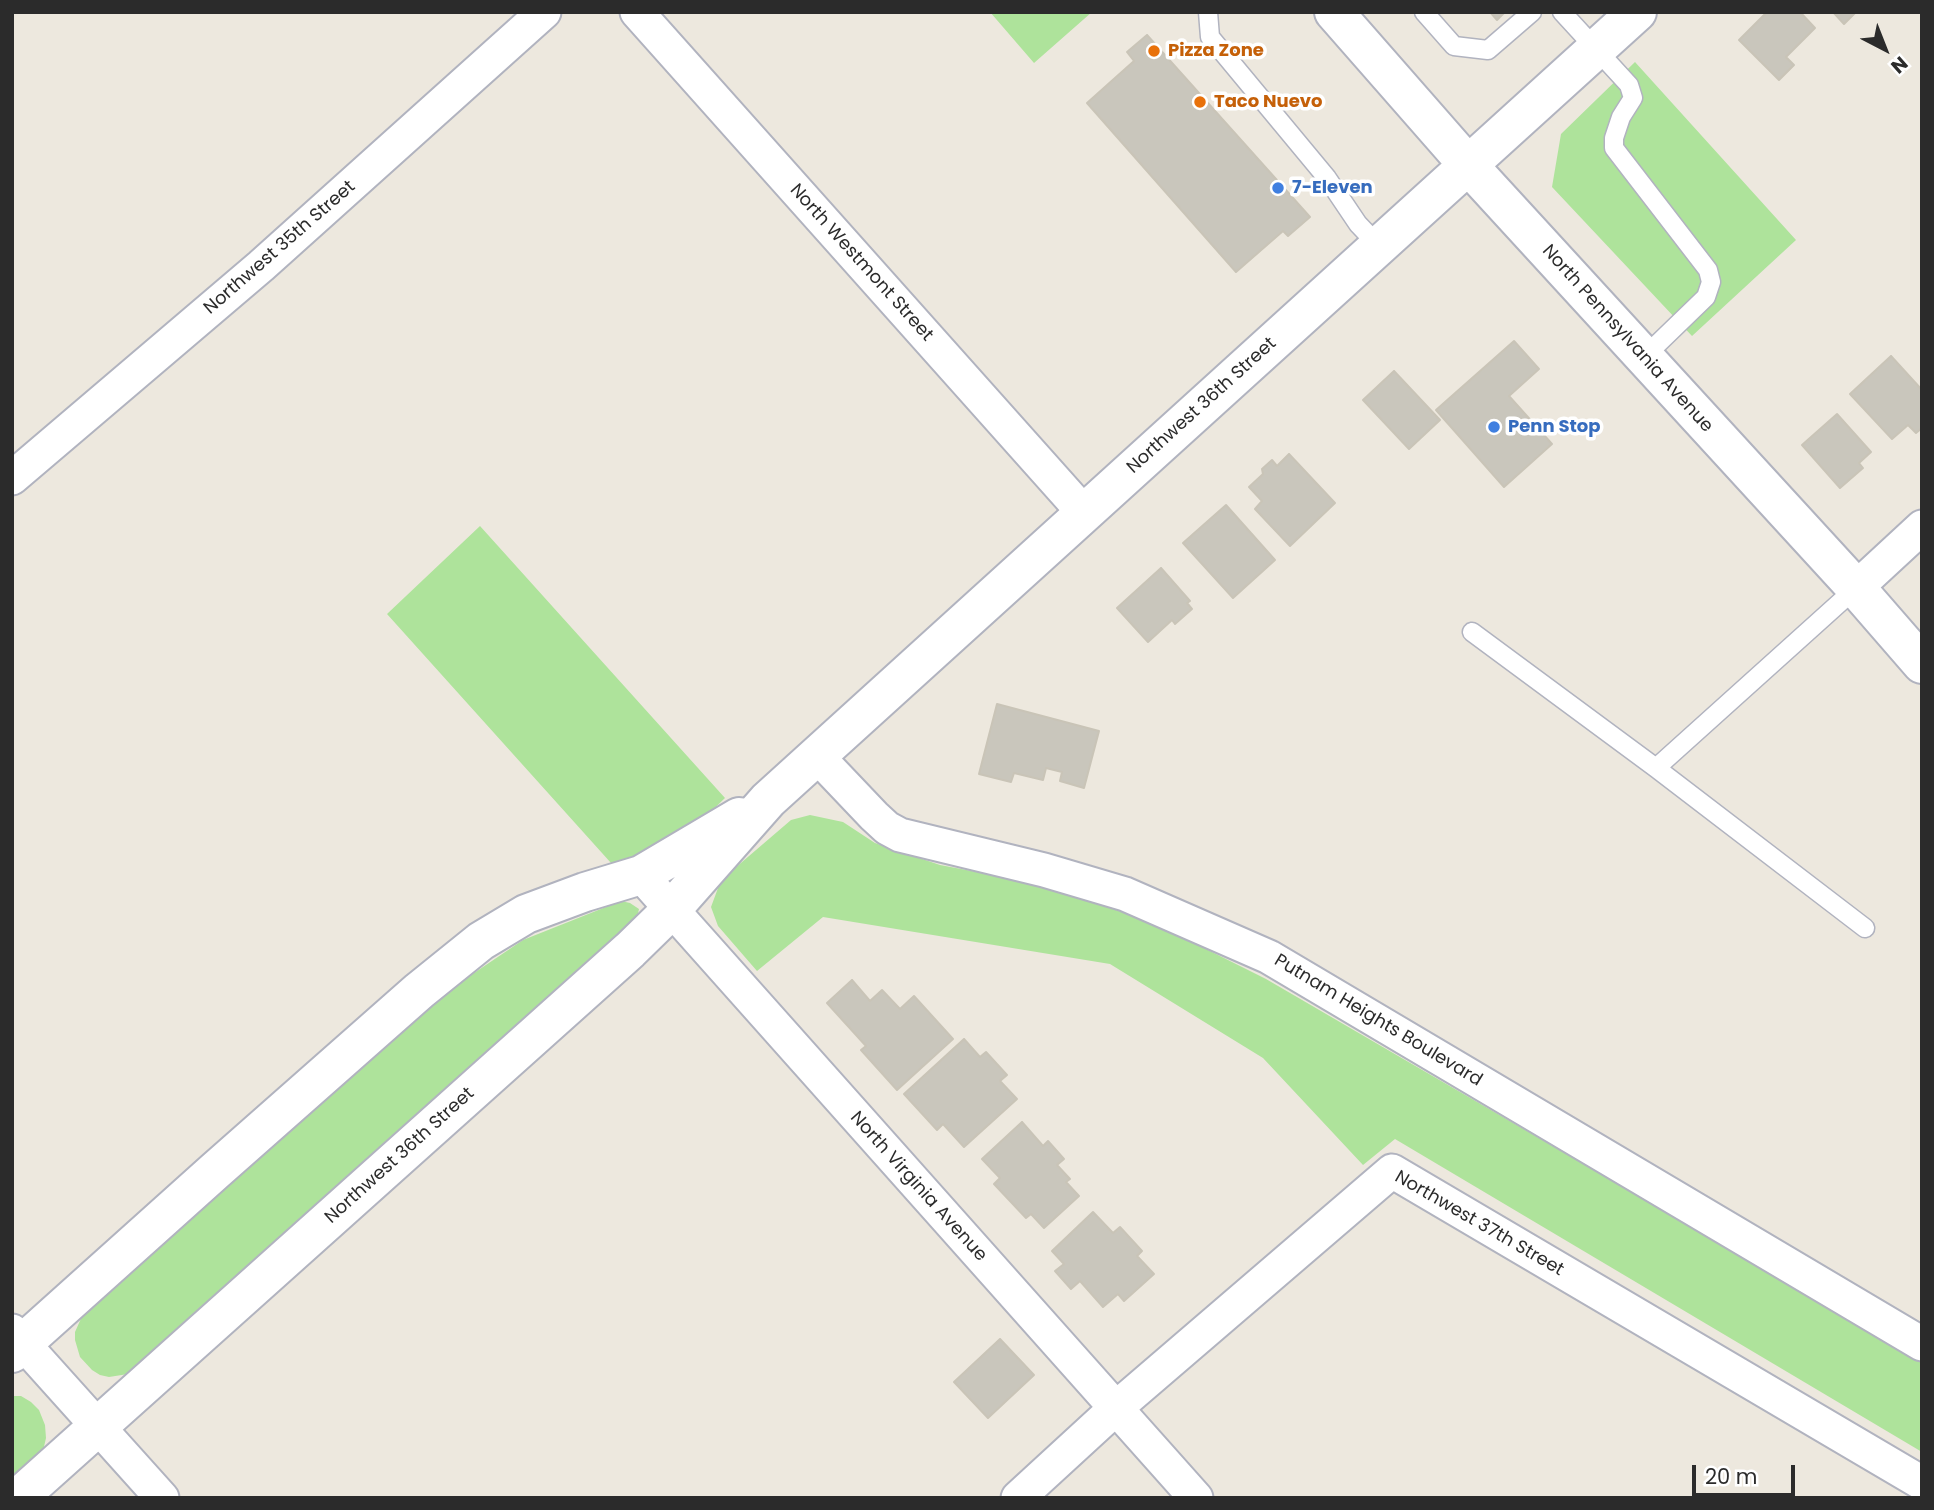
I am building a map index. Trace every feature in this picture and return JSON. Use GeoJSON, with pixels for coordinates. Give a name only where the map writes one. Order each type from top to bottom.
{"type":"FeatureCollection","features":[{"type":"Feature","properties":{"kind":"street","name":"Northwest 35th Street"},"geometry":{"type":"LineString","coordinates":[[12,478],[261,266],[544,12]]}},
{"type":"Feature","properties":{"kind":"street","name":"North Westmont Street"},"geometry":{"type":"LineString","coordinates":[[637,12],[1085,514]]}},
{"type":"Feature","properties":{"kind":"street","name":"North Pennsylvania Avenue"},"geometry":{"type":"LineString","coordinates":[[1334,12],[1469,166],[1856,588],[1922,664]]}},
{"type":"Feature","properties":{"kind":"street","name":"Northwest 36th Street"},"geometry":{"type":"LineString","coordinates":[[18,1498],[630,950],[671,910],[768,800],[816,755],[1637,12]]}},
{"type":"Feature","properties":{"kind":"street"},"geometry":{"type":"LineString","coordinates":[[1856,588],[1922,527]]}},
{"type":"Feature","properties":{"kind":"street","name":"Putnam Heights Boulevard"},"geometry":{"type":"LineString","coordinates":[[816,755],[874,816],[900,835],[1044,870],[1125,894],[1269,957],[1922,1344]]}},
{"type":"Feature","properties":{"kind":"street","name":"Northwest 36th Street"},"geometry":{"type":"LineString","coordinates":[[16,1342],[378,1027],[481,941],[526,914],[585,892],[641,876],[768,800]]}},
{"type":"Feature","properties":{"kind":"street","name":"North Virginia Avenue"},"geometry":{"type":"LineString","coordinates":[[641,876],[1196,1498]]}},
{"type":"Feature","properties":{"kind":"street","name":"Northwest 37th Street"},"geometry":{"type":"LineString","coordinates":[[1018,1498],[1116,1408],[1392,1171],[1922,1483]]}},
{"type":"Feature","properties":{"kind":"street"},"geometry":{"type":"LineString","coordinates":[[16,1342],[98,1426],[162,1498]]}},
{"type":"Feature","properties":{"kind":"lane"},"geometry":{"type":"LineString","coordinates":[[1208,12],[1210,37],[1327,178],[1358,224],[1379,246]]}},
{"type":"Feature","properties":{"kind":"lane"},"geometry":{"type":"LineString","coordinates":[[1424,12],[1454,46],[1488,50],[1532,12]]}},
{"type":"Feature","properties":{"kind":"lane"},"geometry":{"type":"LineString","coordinates":[[1562,12],[1629,85],[1633,99],[1621,117],[1614,138],[1614,148],[1709,270],[1711,282],[1706,297],[1644,357]]}},
{"type":"Feature","properties":{"kind":"lane"},"geometry":{"type":"LineString","coordinates":[[1656,768],[1856,588]]}},
{"type":"Feature","properties":{"kind":"lane"},"geometry":{"type":"LineString","coordinates":[[1472,632],[1656,768],[1864,928]]}},
{"type":"Feature","properties":{"kind":"green space"},"geometry":{"type":"Polygon","coordinates":[[[990,12],[1092,12],[1034,63],[990,12]]]}},
{"type":"Feature","properties":{"kind":"green space"},"geometry":{"type":"Polygon","coordinates":[[[1635,62],[1796,240],[1692,336],[1552,187],[1561,134],[1635,62]]]}},
{"type":"Feature","properties":{"kind":"green space"},"geometry":{"type":"Polygon","coordinates":[[[480,526],[725,798],[693,829],[640,858],[611,863],[387,614],[480,526]]]}},
{"type":"Feature","properties":{"kind":"green space"},"geometry":{"type":"Polygon","coordinates":[[[810,815],[843,822],[875,843],[940,865],[1030,882],[1150,921],[1266,979],[1922,1361],[1922,1452],[1395,1139],[1363,1165],[1263,1058],[1110,964],[823,917],[757,971],[718,926],[711,907],[721,880],[791,820],[810,815]]]}},
{"type":"Feature","properties":{"kind":"green space"},"geometry":{"type":"Polygon","coordinates":[[[621,901],[639,909],[637,918],[128,1374],[109,1377],[100,1375],[80,1357],[75,1332],[83,1314],[437,998],[523,940],[621,901]]]}},
{"type":"Feature","properties":{"kind":"green space"},"geometry":{"type":"Polygon","coordinates":[[[12,1396],[21,1396],[39,1410],[45,1425],[46,1438],[43,1451],[12,1481],[12,1396]]]}},
{"type":"Feature","properties":{"kind":"building"},"geometry":{"type":"Polygon","coordinates":[[[1490,12],[1505,12],[1497,20],[1490,12]]]}},
{"type":"Feature","properties":{"kind":"building"},"geometry":{"type":"Polygon","coordinates":[[[1767,12],[1800,12],[1815,28],[1786,57],[1794,65],[1779,80],[1739,40],[1767,12]]]}},
{"type":"Feature","properties":{"kind":"building"},"geometry":{"type":"Polygon","coordinates":[[[1833,12],[1856,12],[1844,24],[1833,12]]]}},
{"type":"Feature","properties":{"kind":"building"},"geometry":{"type":"Polygon","coordinates":[[[1147,35],[1310,217],[1288,236],[1283,231],[1236,272],[1087,103],[1134,61],[1127,52],[1147,35]]]}},
{"type":"Feature","properties":{"kind":"building","name":"Penn Stop"},"geometry":{"type":"Polygon","coordinates":[[[1514,341],[1539,369],[1509,396],[1552,444],[1504,487],[1436,410],[1514,341]]]}},
{"type":"Feature","properties":{"kind":"building"},"geometry":{"type":"Polygon","coordinates":[[[1891,356],[1922,390],[1922,428],[1916,433],[1908,425],[1892,439],[1850,394],[1891,356]]]}},
{"type":"Feature","properties":{"kind":"building"},"geometry":{"type":"Polygon","coordinates":[[[1394,371],[1440,420],[1409,449],[1363,400],[1394,371]]]}},
{"type":"Feature","properties":{"kind":"building"},"geometry":{"type":"Polygon","coordinates":[[[1837,414],[1871,452],[1859,463],[1863,468],[1840,488],[1802,445],[1837,414]]]}},
{"type":"Feature","properties":{"kind":"building"},"geometry":{"type":"Polygon","coordinates":[[[1289,454],[1335,503],[1290,546],[1255,509],[1262,501],[1249,487],[1263,474],[1262,469],[1272,460],[1277,466],[1289,454]]]}},
{"type":"Feature","properties":{"kind":"building"},"geometry":{"type":"Polygon","coordinates":[[[1226,505],[1275,560],[1233,598],[1183,543],[1226,505]]]}},
{"type":"Feature","properties":{"kind":"building"},"geometry":{"type":"Polygon","coordinates":[[[1161,568],[1190,601],[1187,603],[1192,609],[1175,624],[1172,620],[1148,642],[1117,608],[1161,568]]]}},
{"type":"Feature","properties":{"kind":"building"},"geometry":{"type":"Polygon","coordinates":[[[997,704],[1099,731],[1084,788],[1060,781],[1062,772],[1046,768],[1043,780],[1014,773],[1011,782],[979,774],[997,704]]]}},
{"type":"Feature","properties":{"kind":"building"},"geometry":{"type":"Polygon","coordinates":[[[852,980],[870,1001],[882,990],[900,1009],[914,996],[953,1039],[897,1090],[861,1050],[866,1046],[827,1003],[852,980]]]}},
{"type":"Feature","properties":{"kind":"building"},"geometry":{"type":"Polygon","coordinates":[[[964,1039],[980,1057],[986,1052],[1007,1075],[1000,1081],[1017,1099],[964,1147],[943,1124],[937,1130],[904,1094],[964,1039]]]}},
{"type":"Feature","properties":{"kind":"building"},"geometry":{"type":"Polygon","coordinates":[[[1022,1122],[1043,1146],[1048,1141],[1064,1159],[1057,1165],[1070,1179],[1066,1182],[1079,1196],[1044,1228],[1031,1214],[1026,1218],[994,1184],[1000,1178],[982,1159],[1022,1122]]]}},
{"type":"Feature","properties":{"kind":"building"},"geometry":{"type":"Polygon","coordinates":[[[1093,1212],[1113,1233],[1120,1227],[1142,1251],[1137,1256],[1154,1274],[1124,1301],[1118,1294],[1103,1307],[1080,1281],[1071,1289],[1055,1271],[1064,1264],[1052,1251],[1093,1212]]]}},
{"type":"Feature","properties":{"kind":"building"},"geometry":{"type":"Polygon","coordinates":[[[1000,1339],[1034,1375],[988,1418],[954,1382],[1000,1339]]]}},
{"type":"Feature","properties":{"kind":"place","name":"Pizza Zone"},"geometry":{"type":"Point","coordinates":[1154,51]}},
{"type":"Feature","properties":{"kind":"place","name":"Taco Nuevo"},"geometry":{"type":"Point","coordinates":[1200,102]}},
{"type":"Feature","properties":{"kind":"place","name":"7-Eleven"},"geometry":{"type":"Point","coordinates":[1278,188]}},
{"type":"Feature","properties":{"kind":"place","name":"Penn Stop"},"geometry":{"type":"Point","coordinates":[1494,427]}}]}
